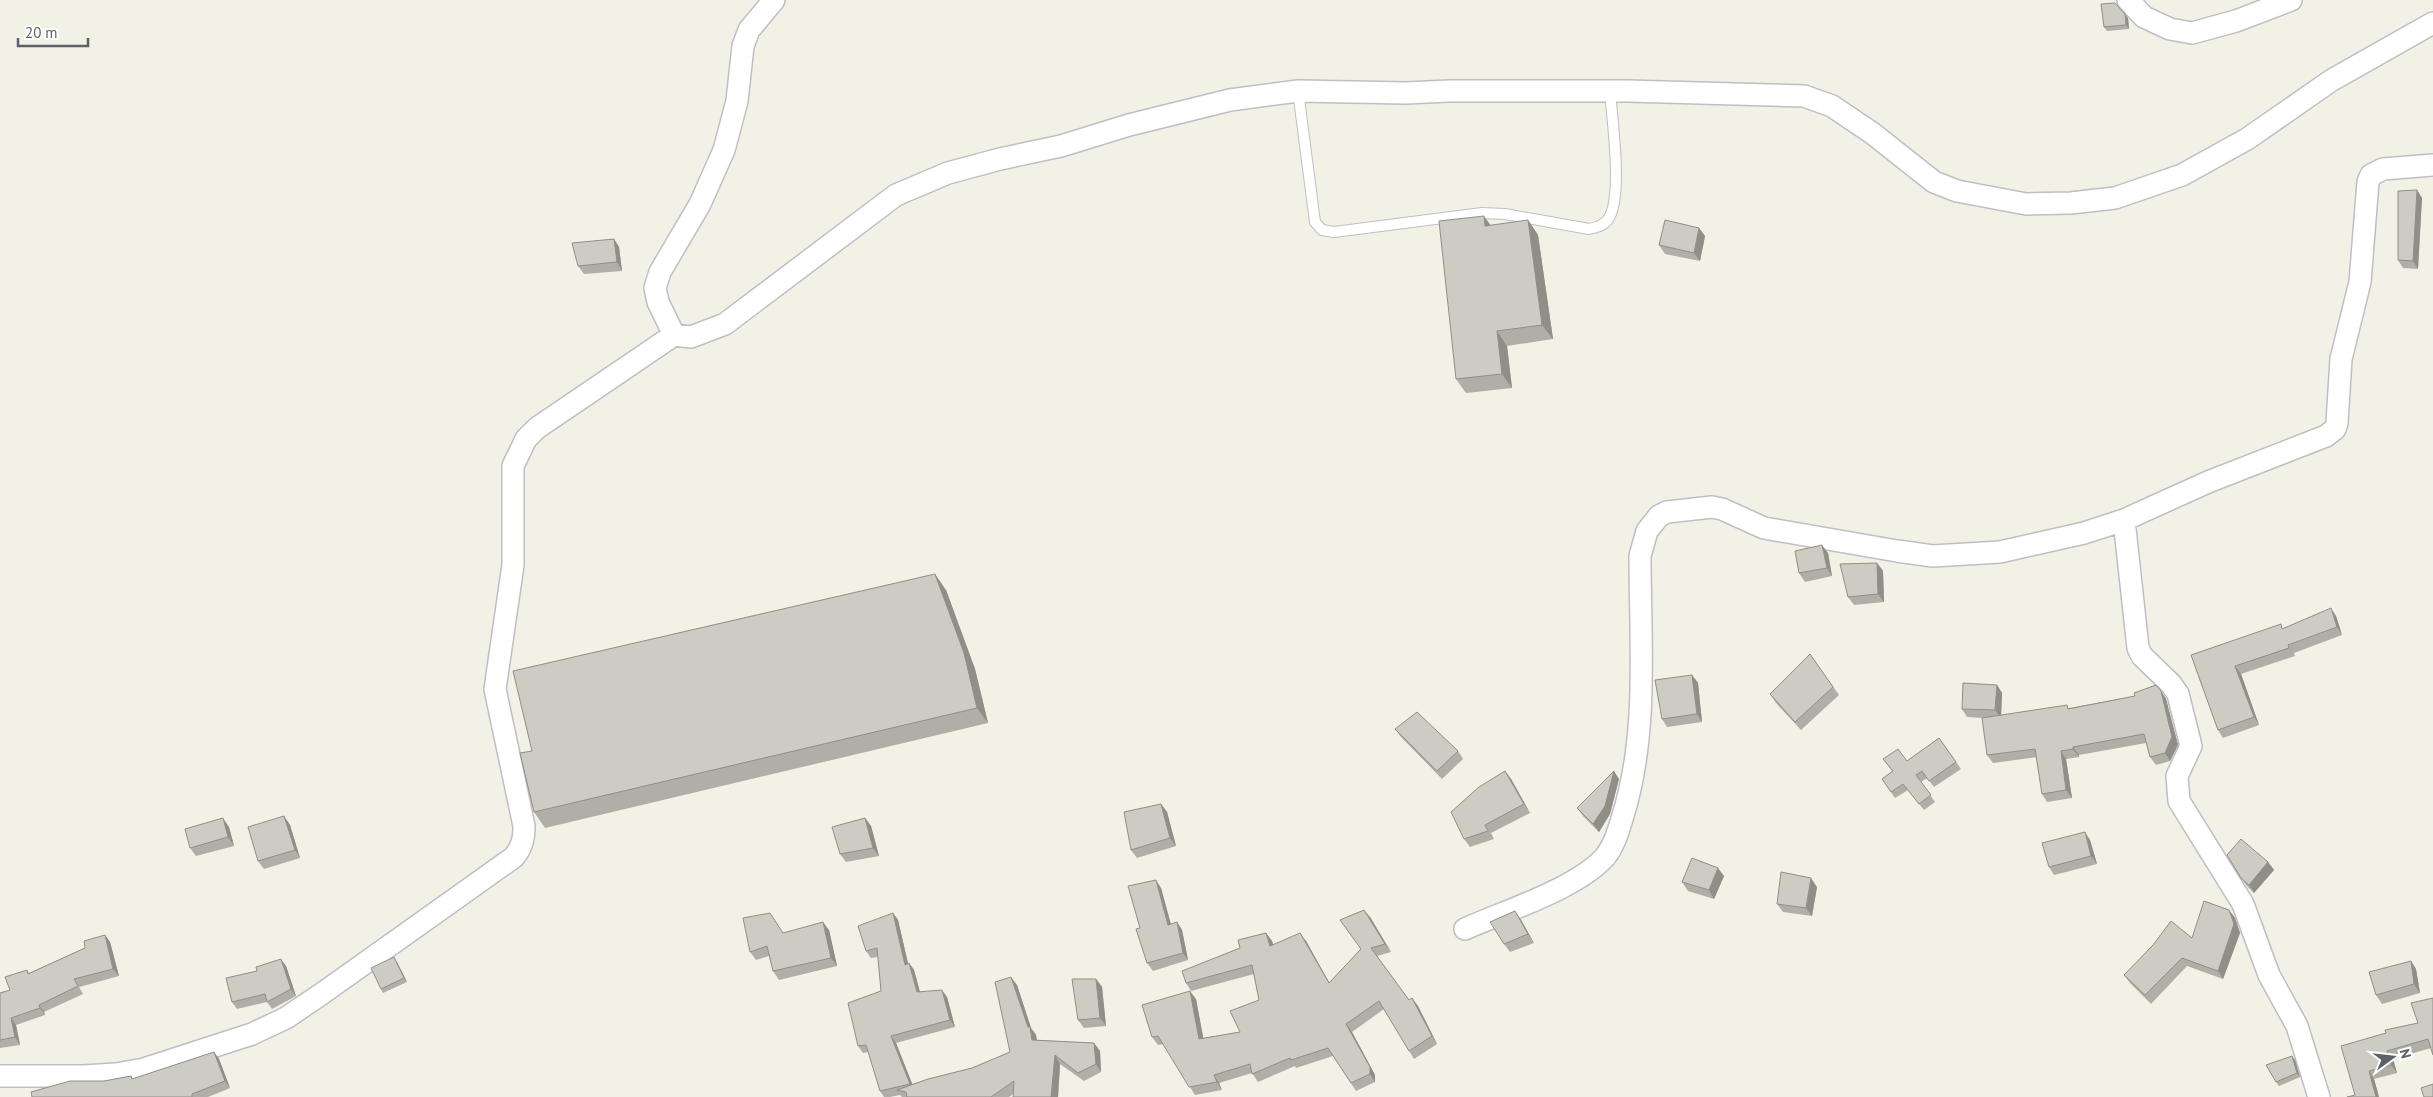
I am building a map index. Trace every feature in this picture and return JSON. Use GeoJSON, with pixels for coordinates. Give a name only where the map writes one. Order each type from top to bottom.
{"type":"FeatureCollection","features":[{"type":"Feature","properties":{"kind":"street"},"geometry":{"type":"LineString","coordinates":[[674,335],[658,302],[655,288],[660,272],[700,204],[724,150],[737,101],[743,46],[749,30],[774,0]]}},
{"type":"Feature","properties":{"kind":"street"},"geometry":{"type":"LineString","coordinates":[[2128,0],[2144,17],[2170,29],[2192,33],[2236,21],[2291,0]]}},
{"type":"Feature","properties":{"kind":"street"},"geometry":{"type":"LineString","coordinates":[[0,1076],[116,1074],[162,1064],[252,1034],[286,1018],[514,857],[521,848],[524,838],[524,826],[495,689],[512,565],[513,466],[526,439],[537,428],[674,335],[691,337],[725,324],[896,195],[948,172],[1000,158],[1061,146],[1129,125],[1230,100],[1298,91],[1406,94],[1449,91],[1610,91],[1804,96],[1832,106],[1872,133],[1934,182],[1957,191],[2026,204],[2071,203],[2116,198],[2182,176],[2247,140],[2332,80],[2433,23]]}},
{"type":"Feature","properties":{"kind":"street"},"geometry":{"type":"LineString","coordinates":[[1465,929],[1560,888],[1606,856],[1616,840],[1631,790],[1640,722],[1640,556],[1647,531],[1659,516],[1667,512],[1712,507],[1722,509],[1764,528],[1933,556],[1969,556],[2019,549],[2124,520],[2208,482],[2326,436],[2335,429],[2338,418],[2341,359],[2360,282],[2368,182],[2371,175],[2376,171],[2433,165]]}},
{"type":"Feature","properties":{"kind":"street"},"geometry":{"type":"LineString","coordinates":[[2124,520],[2138,648],[2142,656],[2175,688],[2191,746],[2177,776],[2179,801],[2243,904],[2269,975],[2297,1026],[2319,1097]]}},
{"type":"Feature","properties":{"kind":"lane"},"geometry":{"type":"LineString","coordinates":[[1298,91],[1315,222],[1322,230],[1334,232],[1482,213],[1505,214],[1589,229],[1601,226],[1608,220],[1612,211],[1614,191],[1615,158],[1610,91]]}},
{"type":"Feature","properties":{"kind":"building"},"geometry":{"type":"Polygon","coordinates":[[[2115,3],[2125,14],[2126,25],[2104,27],[2101,4],[2115,3]]]}},
{"type":"Feature","properties":{"kind":"building"},"geometry":{"type":"Polygon","coordinates":[[[2417,190],[2413,261],[2398,260],[2398,191],[2417,190]]]}},
{"type":"Feature","properties":{"kind":"building"},"geometry":{"type":"Polygon","coordinates":[[[1484,216],[1485,226],[1528,220],[1542,325],[1497,331],[1502,374],[1456,379],[1439,221],[1484,216]]]}},
{"type":"Feature","properties":{"kind":"building"},"geometry":{"type":"Polygon","coordinates":[[[1665,220],[1699,228],[1694,253],[1659,245],[1665,220]]]}},
{"type":"Feature","properties":{"kind":"building"},"geometry":{"type":"Polygon","coordinates":[[[614,239],[617,262],[578,266],[572,243],[614,239]]]}},
{"type":"Feature","properties":{"kind":"building"},"geometry":{"type":"Polygon","coordinates":[[[1822,545],[1827,568],[1799,573],[1795,551],[1822,545]]]}},
{"type":"Feature","properties":{"kind":"building"},"geometry":{"type":"Polygon","coordinates":[[[1877,563],[1878,594],[1848,597],[1840,564],[1877,563]]]}},
{"type":"Feature","properties":{"kind":"building"},"geometry":{"type":"Polygon","coordinates":[[[935,574],[964,653],[977,708],[534,812],[520,753],[532,751],[513,671],[935,574]]]}},
{"type":"Feature","properties":{"kind":"building"},"geometry":{"type":"Polygon","coordinates":[[[2331,608],[2337,627],[2288,645],[2289,648],[2235,666],[2254,717],[2218,730],[2191,655],[2281,624],[2282,629],[2331,608]]]}},
{"type":"Feature","properties":{"kind":"building"},"geometry":{"type":"Polygon","coordinates":[[[1810,654],[1833,687],[1795,722],[1770,694],[1810,654]]]}},
{"type":"Feature","properties":{"kind":"building"},"geometry":{"type":"Polygon","coordinates":[[[1692,675],[1697,714],[1662,719],[1655,680],[1692,675]]]}},
{"type":"Feature","properties":{"kind":"building"},"geometry":{"type":"Polygon","coordinates":[[[1963,683],[1997,685],[1995,710],[1962,709],[1963,683]]]}},
{"type":"Feature","properties":{"kind":"building"},"geometry":{"type":"Polygon","coordinates":[[[2156,685],[2161,691],[2172,737],[2165,753],[2150,757],[2144,734],[2073,747],[2073,749],[2061,751],[2066,790],[2042,794],[2035,749],[1987,755],[1982,718],[2067,705],[2068,709],[2135,696],[2134,693],[2156,685]]]}},
{"type":"Feature","properties":{"kind":"building"},"geometry":{"type":"Polygon","coordinates":[[[1417,712],[1458,751],[1437,771],[1395,729],[1417,712]]]}},
{"type":"Feature","properties":{"kind":"building"},"geometry":{"type":"Polygon","coordinates":[[[1939,738],[1956,762],[1929,781],[1922,771],[1916,775],[1931,795],[1919,804],[1903,784],[1891,792],[1882,779],[1893,771],[1883,759],[1898,749],[1907,761],[1939,738]]]}},
{"type":"Feature","properties":{"kind":"building"},"geometry":{"type":"Polygon","coordinates":[[[1505,771],[1524,804],[1485,825],[1488,831],[1464,839],[1451,812],[1479,787],[1505,771]]]}},
{"type":"Feature","properties":{"kind":"building"},"geometry":{"type":"Polygon","coordinates":[[[1614,771],[1605,806],[1593,824],[1577,808],[1614,771]]]}},
{"type":"Feature","properties":{"kind":"building"},"geometry":{"type":"Polygon","coordinates":[[[1161,804],[1170,838],[1131,850],[1124,812],[1161,804]]]}},
{"type":"Feature","properties":{"kind":"building"},"geometry":{"type":"Polygon","coordinates":[[[284,816],[295,850],[258,861],[248,827],[284,816]]]}},
{"type":"Feature","properties":{"kind":"building"},"geometry":{"type":"Polygon","coordinates":[[[223,818],[228,837],[190,848],[185,829],[223,818]]]}},
{"type":"Feature","properties":{"kind":"building"},"geometry":{"type":"Polygon","coordinates":[[[865,818],[873,848],[840,854],[832,827],[865,818]]]}},
{"type":"Feature","properties":{"kind":"building"},"geometry":{"type":"Polygon","coordinates":[[[2085,832],[2091,856],[2049,867],[2042,843],[2085,832]]]}},
{"type":"Feature","properties":{"kind":"building"},"geometry":{"type":"Polygon","coordinates":[[[2241,839],[2268,862],[2249,885],[2241,878],[2227,855],[2241,839]]]}},
{"type":"Feature","properties":{"kind":"building"},"geometry":{"type":"Polygon","coordinates":[[[1692,858],[1718,868],[1709,890],[1682,882],[1692,858]]]}},
{"type":"Feature","properties":{"kind":"building"},"geometry":{"type":"Polygon","coordinates":[[[1781,872],[1811,878],[1806,908],[1777,904],[1781,872]]]}},
{"type":"Feature","properties":{"kind":"building"},"geometry":{"type":"Polygon","coordinates":[[[1156,880],[1168,925],[1177,922],[1183,953],[1147,963],[1136,929],[1140,928],[1128,886],[1156,880]]]}},
{"type":"Feature","properties":{"kind":"building"},"geometry":{"type":"Polygon","coordinates":[[[2204,901],[2229,910],[2234,924],[2218,971],[2182,958],[2145,995],[2124,975],[2153,945],[2171,921],[2192,938],[2204,901]]]}},
{"type":"Feature","properties":{"kind":"building"},"geometry":{"type":"Polygon","coordinates":[[[1364,910],[1385,944],[1371,948],[1409,1000],[1412,998],[1432,1036],[1409,1051],[1379,1001],[1346,1024],[1370,1067],[1370,1074],[1351,1083],[1328,1048],[1291,1060],[1290,1058],[1252,1074],[1250,1064],[1214,1075],[1217,1082],[1189,1087],[1158,1036],[1152,1037],[1142,1005],[1190,991],[1199,1039],[1240,1032],[1230,1011],[1259,1000],[1252,965],[1186,983],[1182,971],[1240,948],[1238,940],[1266,933],[1270,946],[1300,933],[1329,983],[1361,949],[1340,920],[1364,910]]]}},
{"type":"Feature","properties":{"kind":"building"},"geometry":{"type":"Polygon","coordinates":[[[1515,911],[1528,934],[1504,944],[1490,922],[1515,911]]]}},
{"type":"Feature","properties":{"kind":"building"},"geometry":{"type":"Polygon","coordinates":[[[770,913],[783,933],[823,922],[831,958],[773,971],[767,946],[750,952],[743,918],[770,913]]]}},
{"type":"Feature","properties":{"kind":"building"},"geometry":{"type":"Polygon","coordinates":[[[893,913],[905,965],[909,963],[917,992],[942,990],[950,1020],[891,1036],[910,1084],[880,1091],[866,1045],[858,1046],[848,1003],[881,991],[877,948],[866,951],[858,926],[893,913]]]}},
{"type":"Feature","properties":{"kind":"building"},"geometry":{"type":"Polygon","coordinates":[[[105,935],[113,969],[74,979],[78,986],[39,1005],[40,1008],[11,1018],[15,1037],[0,1040],[0,993],[10,990],[5,977],[27,970],[28,974],[85,948],[84,941],[105,935]]]}},
{"type":"Feature","properties":{"kind":"building"},"geometry":{"type":"Polygon","coordinates":[[[394,957],[404,978],[381,989],[371,968],[394,957]]]}},
{"type":"Feature","properties":{"kind":"building"},"geometry":{"type":"Polygon","coordinates":[[[281,959],[291,989],[267,1002],[265,994],[232,1002],[226,978],[257,971],[256,967],[281,959]]]}},
{"type":"Feature","properties":{"kind":"building"},"geometry":{"type":"Polygon","coordinates":[[[2411,961],[2414,984],[2376,995],[2369,972],[2411,961]]]}},
{"type":"Feature","properties":{"kind":"building"},"geometry":{"type":"Polygon","coordinates":[[[1011,977],[1028,1027],[1030,1027],[1032,1040],[1094,1043],[1096,1064],[1078,1073],[1055,1055],[1051,1097],[1013,1097],[1014,1081],[991,1097],[907,1097],[906,1092],[897,1090],[928,1079],[972,1068],[1010,1052],[995,982],[1011,977]]]}},
{"type":"Feature","properties":{"kind":"building"},"geometry":{"type":"Polygon","coordinates":[[[1072,979],[1096,979],[1100,1018],[1078,1020],[1072,979]]]}},
{"type":"Feature","properties":{"kind":"building"},"geometry":{"type":"Polygon","coordinates":[[[2433,998],[2433,1055],[2428,1039],[2387,1051],[2391,1065],[2369,1071],[2376,1097],[2347,1097],[2355,1095],[2341,1046],[2386,1033],[2385,1030],[2418,1023],[2411,1003],[2433,998]]]}},
{"type":"Feature","properties":{"kind":"building"},"geometry":{"type":"Polygon","coordinates":[[[214,1052],[225,1081],[192,1094],[192,1097],[32,1097],[31,1092],[70,1081],[104,1081],[131,1076],[132,1079],[214,1052]]]}},
{"type":"Feature","properties":{"kind":"building"},"geometry":{"type":"Polygon","coordinates":[[[2292,1056],[2297,1073],[2276,1082],[2266,1065],[2292,1056]]]}},
{"type":"Feature","properties":{"kind":"building"},"geometry":{"type":"Polygon","coordinates":[[[2433,1084],[2433,1097],[2424,1097],[2421,1088],[2433,1084]]]}}]}
